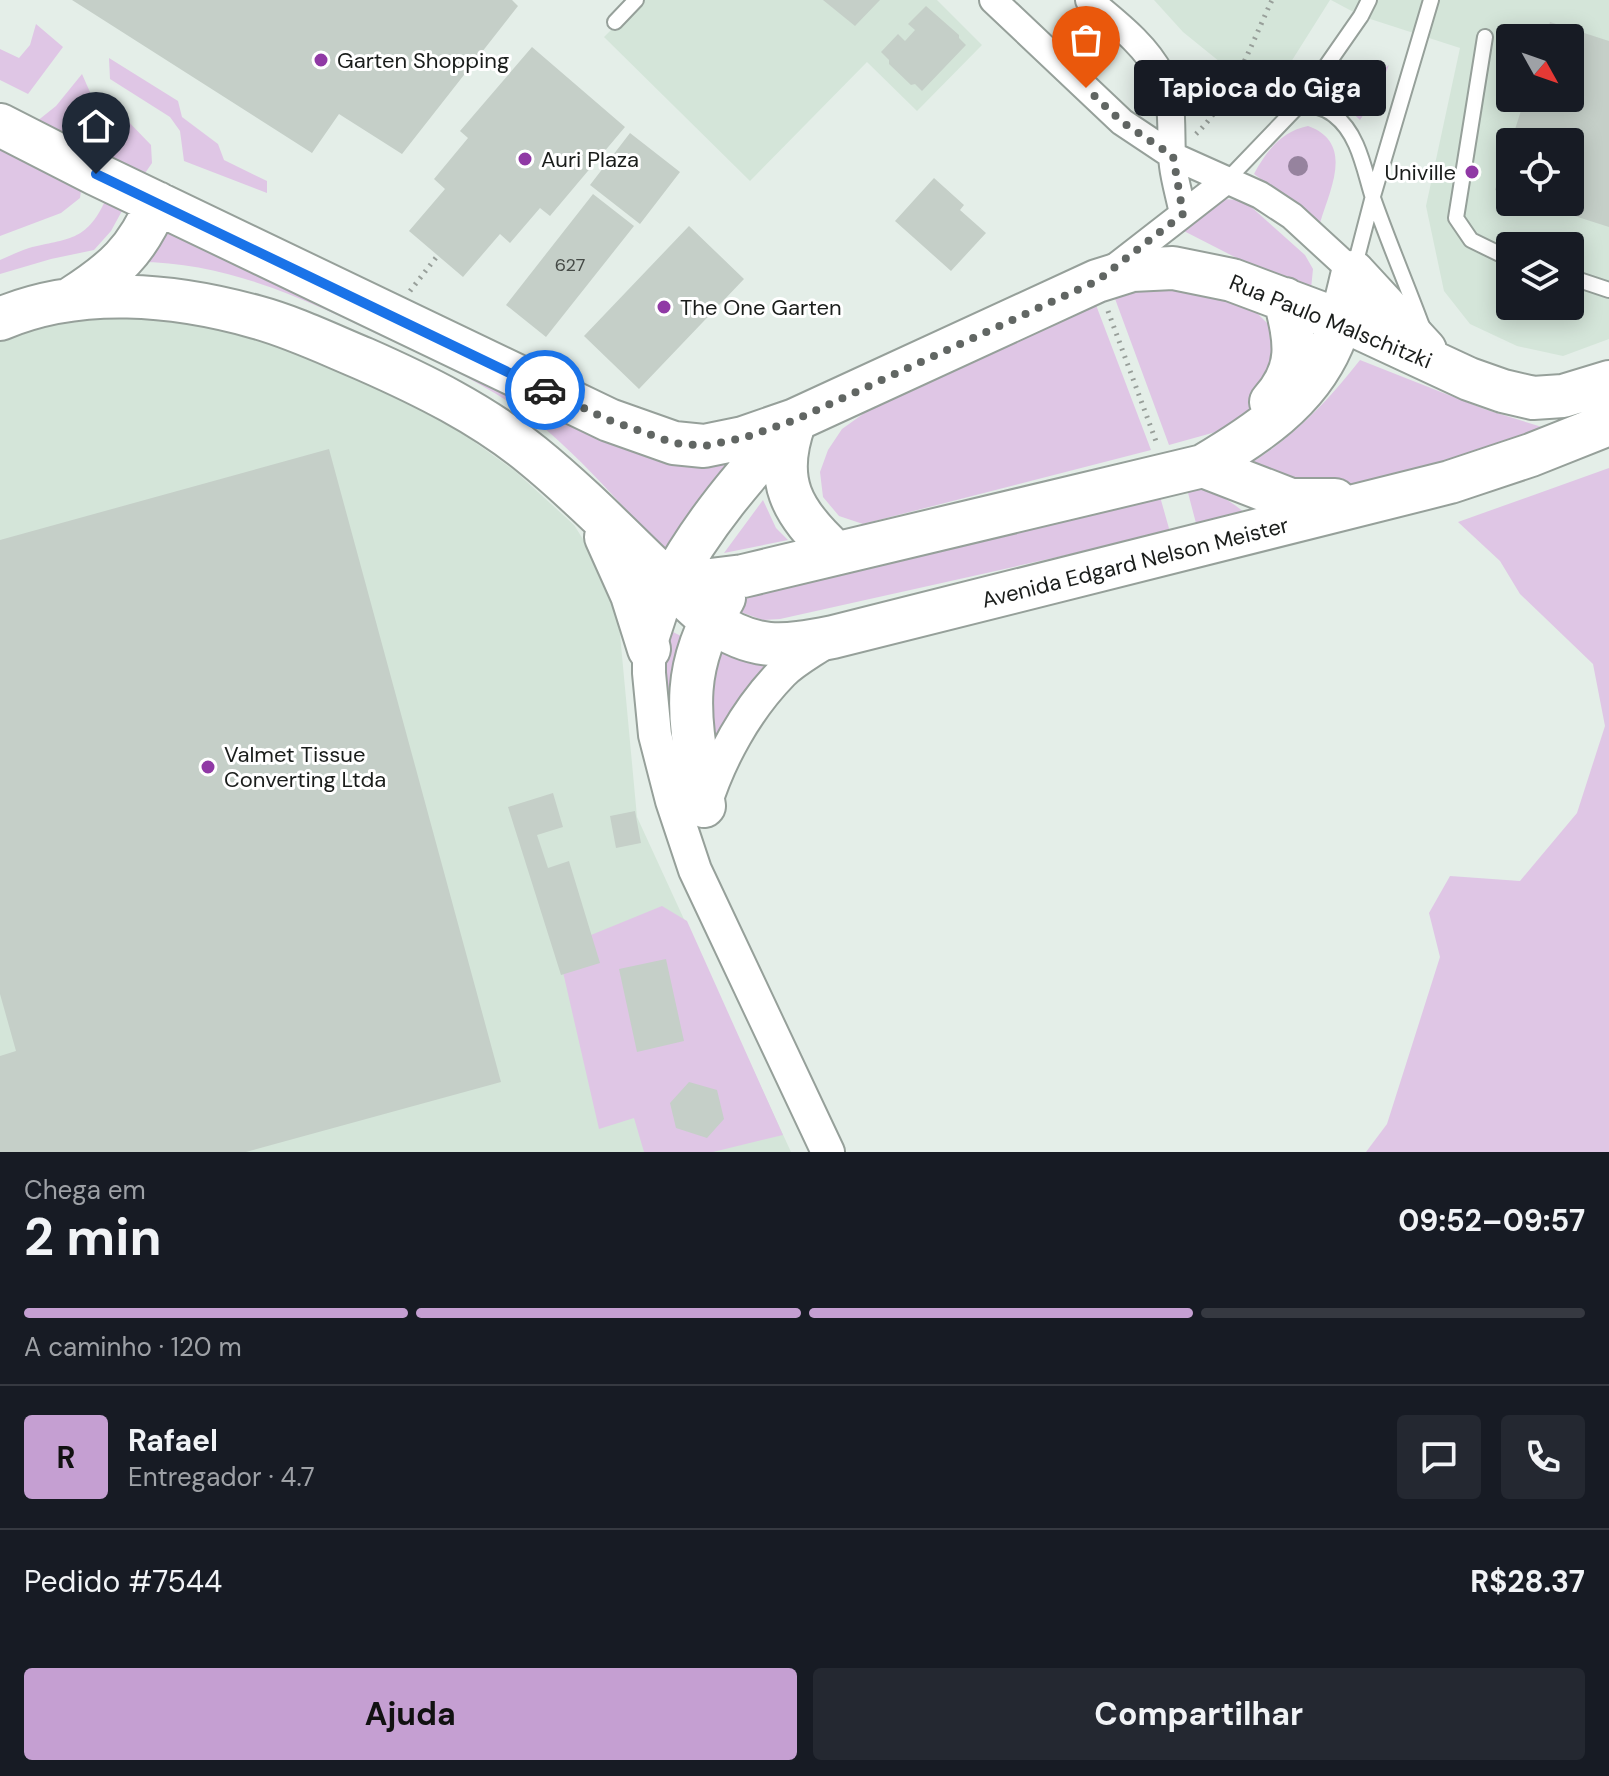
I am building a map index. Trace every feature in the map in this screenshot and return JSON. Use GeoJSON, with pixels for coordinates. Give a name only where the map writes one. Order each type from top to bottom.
{"type":"FeatureCollection","features":[{"type":"Feature","properties":{"kind":"main road","name":"Rua Paulo Malschitzki"},"geometry":{"type":"LineString","coordinates":[[0,125],[595,414],[646,436],[674,443],[704,446],[743,438],[795,420],[1097,281],[1132,270],[1173,268],[1221,276],[1341,320],[1503,391],[1533,398],[1563,396],[1609,382]]}},
{"type":"Feature","properties":{"kind":"main road"},"geometry":{"type":"LineString","coordinates":[[0,319],[72,298],[107,276],[126,258],[157,203]]}},
{"type":"Feature","properties":{"kind":"main road"},"geometry":{"type":"LineString","coordinates":[[670,585],[743,576],[1185,470],[1248,439],[1280,415],[1300,393],[1318,371],[1333,344],[1353,272]]}},
{"type":"Feature","properties":{"kind":"main road"},"geometry":{"type":"LineString","coordinates":[[1353,272],[1436,363]]}},
{"type":"Feature","properties":{"kind":"main road","name":"Avenida Edgard Nelson Meister"},"geometry":{"type":"LineString","coordinates":[[72,298],[164,298],[257,317],[296,330],[405,377],[493,426],[532,455],[710,620],[727,632],[764,644],[786,646],[833,637],[1450,482],[1609,424]]}},
{"type":"Feature","properties":{"kind":"main road"},"geometry":{"type":"LineString","coordinates":[[1185,470],[1256,418],[1283,389],[1294,363],[1295,343],[1285,299]]}},
{"type":"Feature","properties":{"kind":"main road"},"geometry":{"type":"LineString","coordinates":[[795,420],[786,443],[785,468],[789,494],[800,516],[836,553]]}},
{"type":"Feature","properties":{"kind":"main road"},"geometry":{"type":"LineString","coordinates":[[670,585],[712,516],[795,420]]}},
{"type":"Feature","properties":{"kind":"main road"},"geometry":{"type":"LineString","coordinates":[[1185,470],[1291,500],[1393,497]]}},
{"type":"Feature","properties":{"kind":"main road"},"geometry":{"type":"LineString","coordinates":[[590,508],[618,559],[649,649]]}},
{"type":"Feature","properties":{"kind":"main road"},"geometry":{"type":"LineString","coordinates":[[704,806],[690,694],[697,649],[723,599],[743,576]]}},
{"type":"Feature","properties":{"kind":"street"},"geometry":{"type":"LineString","coordinates":[[993,0],[1122,122],[1173,156],[1260,195],[1292,216],[1353,272]]}},
{"type":"Feature","properties":{"kind":"street"},"geometry":{"type":"LineString","coordinates":[[1089,0],[1130,35],[1150,56],[1163,77],[1170,106],[1173,156],[1183,214]]}},
{"type":"Feature","properties":{"kind":"street"},"geometry":{"type":"LineString","coordinates":[[1097,281],[1227,180]]}},
{"type":"Feature","properties":{"kind":"street"},"geometry":{"type":"LineString","coordinates":[[670,585],[649,649],[649,673],[655,735],[672,801],[695,870],[828,1152]]}},
{"type":"Feature","properties":{"kind":"street"},"geometry":{"type":"LineString","coordinates":[[695,870],[704,806],[720,766],[748,715],[784,672],[833,637]]}},
{"type":"Feature","properties":{"kind":"lane"},"geometry":{"type":"LineString","coordinates":[[615,22],[636,0]]}},
{"type":"Feature","properties":{"kind":"lane"},"geometry":{"type":"LineString","coordinates":[[1227,180],[1299,105],[1369,0]]}},
{"type":"Feature","properties":{"kind":"lane"},"geometry":{"type":"LineString","coordinates":[[1353,272],[1431,0]]}},
{"type":"Feature","properties":{"kind":"lane"},"geometry":{"type":"LineString","coordinates":[[1485,37],[1456,218],[1471,240],[1496,252]]}},
{"type":"Feature","properties":{"kind":"lane"},"geometry":{"type":"LineString","coordinates":[[1299,105],[1319,107],[1334,114],[1348,130],[1363,162],[1436,363]]}},
{"type":"Feature","properties":{"kind":"lane"},"geometry":{"type":"LineString","coordinates":[[1584,282],[1609,290]]}},
{"type":"Feature","properties":{"kind":"path"},"geometry":{"type":"LineString","coordinates":[[1173,156],[1212,119],[1272,0]]}},
{"type":"Feature","properties":{"kind":"path"},"geometry":{"type":"LineString","coordinates":[[407,295],[438,255]]}},
{"type":"Feature","properties":{"kind":"path"},"geometry":{"type":"LineString","coordinates":[[1097,281],[1185,470]]}},
{"type":"Feature","properties":{"kind":"shaded area"},"geometry":{"type":"Polygon","coordinates":[[[641,0],[937,0],[982,45],[917,111],[867,62],[750,181],[604,37],[641,0]]]}},
{"type":"Feature","properties":{"kind":"shaded area"},"geometry":{"type":"Polygon","coordinates":[[[1154,0],[1330,0],[1267,100],[1183,32],[1154,0]]]}},
{"type":"Feature","properties":{"kind":"shaded area","name":"Univille"},"geometry":{"type":"Polygon","coordinates":[[[1331,0],[1609,0],[1609,339],[1563,356],[1517,346],[1470,324],[1444,291],[1426,206],[1460,48],[1361,16],[1331,0]]]}},
{"type":"Feature","properties":{"kind":"shaded area"},"geometry":{"type":"Polygon","coordinates":[[[36,24],[63,47],[28,94],[0,80],[0,49],[19,58],[30,45],[36,24]]]}},
{"type":"Feature","properties":{"kind":"shaded area"},"geometry":{"type":"Polygon","coordinates":[[[109,58],[178,101],[182,117],[218,144],[224,160],[267,181],[267,193],[184,161],[180,131],[170,117],[110,79],[109,58]]]}},
{"type":"Feature","properties":{"kind":"shaded area"},"geometry":{"type":"Polygon","coordinates":[[[1389,65],[1378,92],[1360,120],[1336,97],[1348,84],[1363,83],[1389,65]]]}},
{"type":"Feature","properties":{"kind":"shaded area"},"geometry":{"type":"Polygon","coordinates":[[[82,74],[93,99],[123,116],[151,145],[152,163],[141,179],[31,126],[56,106],[82,74]]]}},
{"type":"Feature","properties":{"kind":"shaded area"},"geometry":{"type":"Polygon","coordinates":[[[1308,126],[1322,134],[1335,155],[1333,182],[1320,223],[1254,174],[1276,143],[1290,132],[1308,126]]]}},
{"type":"Feature","properties":{"kind":"shaded area"},"geometry":{"type":"Polygon","coordinates":[[[0,149],[81,191],[80,198],[61,213],[0,236],[0,149]]]}},
{"type":"Feature","properties":{"kind":"shaded area"},"geometry":{"type":"Polygon","coordinates":[[[1222,199],[1238,200],[1249,205],[1305,255],[1313,269],[1311,289],[1264,272],[1180,229],[1222,199]]]}},
{"type":"Feature","properties":{"kind":"shaded area"},"geometry":{"type":"Polygon","coordinates":[[[105,201],[123,209],[111,231],[94,250],[0,274],[0,260],[29,248],[65,240],[83,231],[105,201]]]}},
{"type":"Feature","properties":{"kind":"shaded area"},"geometry":{"type":"Polygon","coordinates":[[[156,224],[741,458],[666,553],[602,483],[551,434],[517,407],[466,377],[332,312],[269,287],[203,268],[135,262],[156,224]]]}},
{"type":"Feature","properties":{"kind":"shaded area"},"geometry":{"type":"Polygon","coordinates":[[[1166,286],[1250,306],[1268,324],[1272,372],[1255,408],[1230,428],[1169,445],[1114,296],[1140,288],[1166,286]]]}},
{"type":"Feature","properties":{"kind":"shaded area"},"geometry":{"type":"Polygon","coordinates":[[[105,303],[244,321],[420,403],[515,471],[574,525],[616,591],[637,817],[791,1152],[0,1152],[0,342],[105,303]]]}},
{"type":"Feature","properties":{"kind":"shaded area"},"geometry":{"type":"Polygon","coordinates":[[[1096,305],[1151,450],[863,524],[839,516],[823,497],[820,472],[828,450],[842,429],[877,404],[1096,305]]]}},
{"type":"Feature","properties":{"kind":"shaded area"},"geometry":{"type":"Polygon","coordinates":[[[1360,360],[1484,409],[1545,428],[1442,464],[1337,487],[1303,487],[1246,466],[1308,418],[1360,360]]]}},
{"type":"Feature","properties":{"kind":"shaded area"},"geometry":{"type":"Polygon","coordinates":[[[1609,468],[1609,1152],[1366,1152],[1387,1124],[1440,957],[1429,913],[1450,876],[1520,881],[1577,813],[1605,726],[1593,664],[1520,594],[1500,561],[1458,522],[1609,468]]]}},
{"type":"Feature","properties":{"kind":"shaded area"},"geometry":{"type":"Polygon","coordinates":[[[1187,489],[1220,496],[1249,516],[1197,527],[1187,489]]]}},
{"type":"Feature","properties":{"kind":"shaded area"},"geometry":{"type":"Polygon","coordinates":[[[1159,493],[1170,532],[780,619],[763,620],[735,610],[732,594],[1159,493]]]}},
{"type":"Feature","properties":{"kind":"shaded area"},"geometry":{"type":"Polygon","coordinates":[[[763,500],[776,528],[788,540],[724,553],[763,500]]]}},
{"type":"Feature","properties":{"kind":"shaded area"},"geometry":{"type":"Polygon","coordinates":[[[671,631],[687,639],[676,776],[663,683],[671,631]]]}},
{"type":"Feature","properties":{"kind":"shaded area"},"geometry":{"type":"Polygon","coordinates":[[[709,650],[782,663],[708,770],[709,650]]]}},
{"type":"Feature","properties":{"kind":"shaded area"},"geometry":{"type":"Polygon","coordinates":[[[662,906],[687,921],[783,1135],[713,1152],[644,1152],[634,1118],[599,1129],[560,959],[591,935],[662,906]]]}},
{"type":"Feature","properties":{"kind":"building","name":"Garten Shopping"},"geometry":{"type":"Polygon","coordinates":[[[72,0],[512,0],[518,6],[402,154],[339,114],[312,153],[72,0]]]}},
{"type":"Feature","properties":{"kind":"building"},"geometry":{"type":"Polygon","coordinates":[[[823,0],[880,0],[855,26],[823,0]]]}},
{"type":"Feature","properties":{"kind":"building"},"geometry":{"type":"Polygon","coordinates":[[[926,6],[966,45],[922,91],[915,84],[911,85],[881,52],[898,34],[905,41],[915,30],[908,24],[926,6]]]}},
{"type":"Feature","properties":{"kind":"building"},"geometry":{"type":"Polygon","coordinates":[[[1584,33],[1609,41],[1609,227],[1575,216],[1584,216],[1584,128],[1515,128],[1521,112],[1584,112],[1584,33]]]}},
{"type":"Feature","properties":{"kind":"building","name":"Auri Plaza"},"geometry":{"type":"Polygon","coordinates":[[[532,47],[625,127],[550,216],[540,208],[510,243],[500,234],[463,277],[409,231],[445,189],[434,179],[468,138],[460,131],[532,47]]]}},
{"type":"Feature","properties":{"kind":"building"},"geometry":{"type":"Polygon","coordinates":[[[630,133],[680,172],[640,224],[590,185],[630,133]]]}},
{"type":"Feature","properties":{"kind":"building"},"geometry":{"type":"Polygon","coordinates":[[[934,178],[964,205],[960,210],[986,233],[951,271],[895,221],[934,178]]]}},
{"type":"Feature","properties":{"kind":"building"},"geometry":{"type":"Polygon","coordinates":[[[593,194],[634,226],[546,337],[506,305],[593,194]]]}},
{"type":"Feature","properties":{"kind":"building","name":"The One Garten"},"geometry":{"type":"Polygon","coordinates":[[[689,226],[744,279],[639,389],[584,336],[689,226]]]}},
{"type":"Feature","properties":{"kind":"building","name":"Valmet Tissue Converting Ltda"},"geometry":{"type":"Polygon","coordinates":[[[329,449],[501,1082],[246,1152],[0,1152],[0,1056],[16,1051],[0,994],[0,540],[329,449]]]}},
{"type":"Feature","properties":{"kind":"building"},"geometry":{"type":"Polygon","coordinates":[[[553,793],[563,827],[537,835],[548,868],[569,861],[600,963],[561,975],[508,807],[553,793]]]}},
{"type":"Feature","properties":{"kind":"building"},"geometry":{"type":"Polygon","coordinates":[[[635,811],[641,843],[616,848],[610,816],[635,811]]]}},
{"type":"Feature","properties":{"kind":"building"},"geometry":{"type":"Polygon","coordinates":[[[666,959],[684,1041],[637,1052],[619,969],[666,959]]]}},
{"type":"Feature","properties":{"kind":"building"},"geometry":{"type":"Polygon","coordinates":[[[689,1082],[717,1090],[724,1119],[707,1138],[676,1128],[670,1103],[689,1082]]]}},
{"type":"Feature","properties":{"kind":"way so far"},"geometry":{"type":"LineString","coordinates":[[545,390],[646,436],[704,446],[743,438],[795,420],[1097,281],[1183,214],[1173,156],[1122,122],[1086,88]]}},
{"type":"Feature","properties":{"kind":"place","name":"Garten Shopping"},"geometry":{"type":"Point","coordinates":[321,60]}},
{"type":"Feature","properties":{"kind":"place","name":"Tapioca do Giga"},"geometry":{"type":"Point","coordinates":[1086,88]}},
{"type":"Feature","properties":{"kind":"place","name":"Auri Plaza"},"geometry":{"type":"Point","coordinates":[525,159]}},
{"type":"Feature","properties":{"kind":"place","name":"Univille"},"geometry":{"type":"Point","coordinates":[1472,172]}},
{"type":"Feature","properties":{"kind":"place","name":"The One Garten"},"geometry":{"type":"Point","coordinates":[664,307]}},
{"type":"Feature","properties":{"kind":"place","name":"Valmet Tissue Converting Ltda"},"geometry":{"type":"Point","coordinates":[208,767]}},
{"type":"Feature","properties":{"kind":"route"},"geometry":{"type":"LineString","coordinates":[[96,174],[545,390]]}}]}
